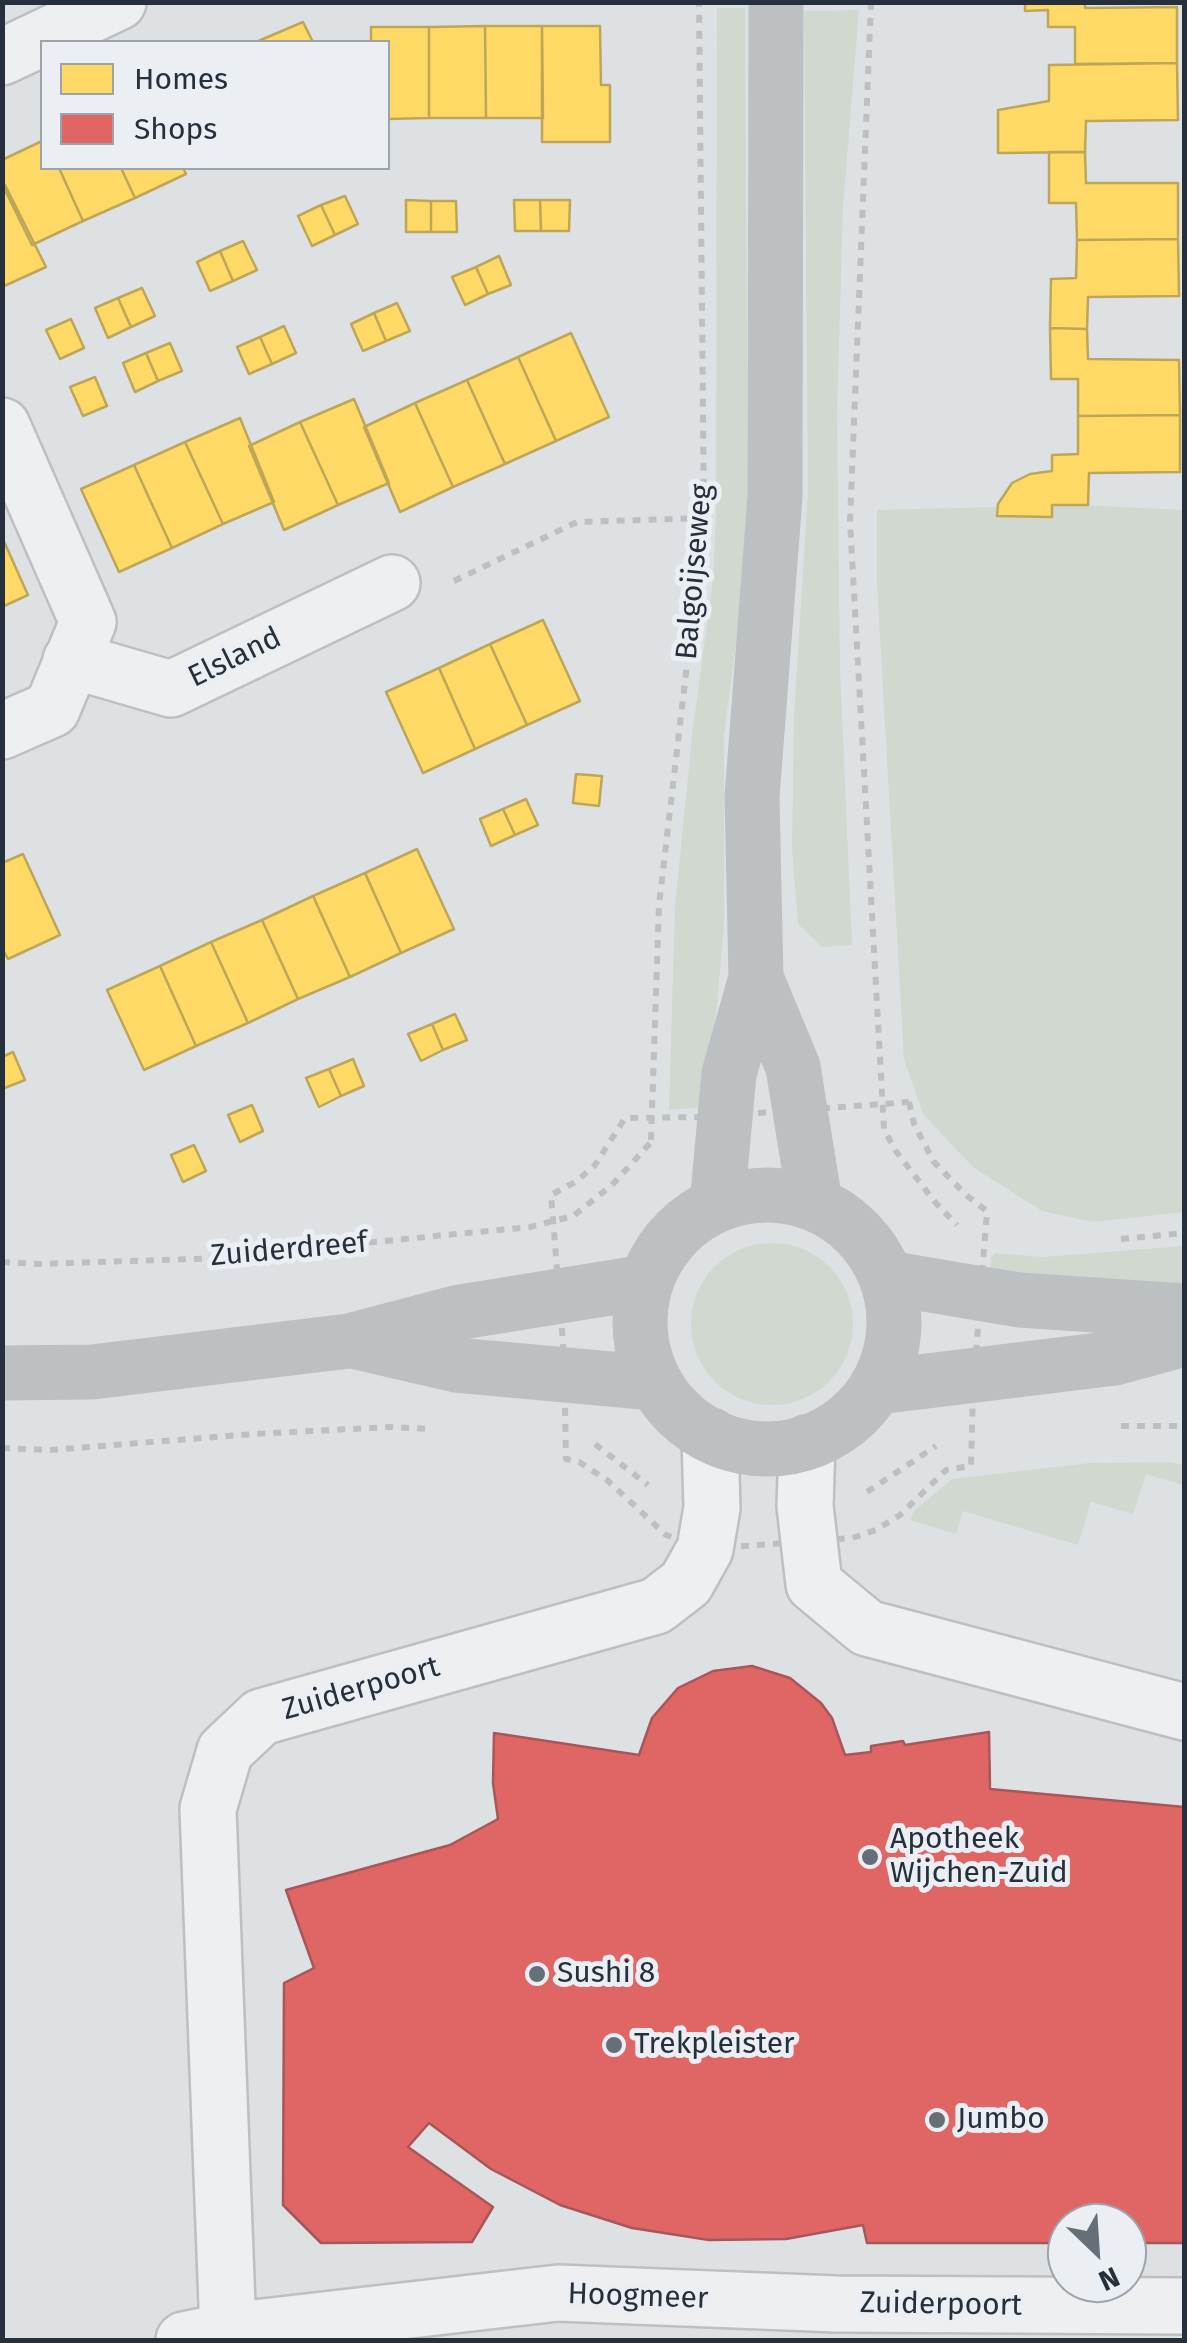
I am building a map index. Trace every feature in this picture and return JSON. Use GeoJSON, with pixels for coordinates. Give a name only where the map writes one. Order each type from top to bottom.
{"type":"FeatureCollection","features":[{"type":"Feature","properties":{"kind":"street"},"geometry":{"type":"LineString","coordinates":[[2,57],[118,2]]}},
{"type":"Feature","properties":{"kind":"street"},"geometry":{"type":"LineString","coordinates":[[717,1204],[729,1074],[756,978],[752,797],[775,497],[776,2]]}},
{"type":"Feature","properties":{"kind":"street"},"geometry":{"type":"LineString","coordinates":[[2,426],[88,622],[52,709],[2,731]]}},
{"type":"Feature","properties":{"kind":"street","name":"Elsland"},"geometry":{"type":"LineString","coordinates":[[71,660],[171,688],[392,583]]}},
{"type":"Feature","properties":{"kind":"street"},"geometry":{"type":"LineString","coordinates":[[756,978],[793,1067],[815,1204]]}},
{"type":"Feature","properties":{"kind":"street"},"geometry":{"type":"LineString","coordinates":[[749,1196],[783,1196],[815,1204],[845,1221],[870,1246],[888,1278],[895,1315],[892,1352],[878,1386],[859,1410],[835,1430],[807,1444],[775,1450],[741,1448],[710,1437],[669,1405],[654,1383],[642,1350],[640,1316],[646,1282],[662,1250],[686,1223],[717,1204],[749,1196]]}},
{"type":"Feature","properties":{"kind":"street"},"geometry":{"type":"LineString","coordinates":[[888,1278],[1019,1300],[1184,1311]]}},
{"type":"Feature","properties":{"kind":"street"},"geometry":{"type":"LineString","coordinates":[[2,1374],[92,1372],[349,1340],[454,1313],[646,1282]]}},
{"type":"Feature","properties":{"kind":"street"},"geometry":{"type":"LineString","coordinates":[[349,1340],[456,1364],[654,1383]]}},
{"type":"Feature","properties":{"kind":"street"},"geometry":{"type":"LineString","coordinates":[[878,1386],[1115,1358],[1184,1340]]}},
{"type":"Feature","properties":{"kind":"street","name":"Zuiderpoort"},"geometry":{"type":"LineString","coordinates":[[206,2336],[208,1809],[225,1750],[261,1717],[656,1606],[686,1583],[705,1548],[712,1508],[710,1437]]}},
{"type":"Feature","properties":{"kind":"street"},"geometry":{"type":"LineString","coordinates":[[807,1444],[806,1524],[814,1584],[866,1628],[1184,1712]]}},
{"type":"Feature","properties":{"kind":"street","name":"Hoogmeer"},"geometry":{"type":"LineString","coordinates":[[206,2336],[448,2324],[558,2294],[838,2314]]}},
{"type":"Feature","properties":{"kind":"street","name":"Zuiderpoort"},"geometry":{"type":"LineString","coordinates":[[838,2314],[1184,2306]]}},
{"type":"Feature","properties":{"kind":"path","name":"Balgoijseweg"},"geometry":{"type":"LineString","coordinates":[[573,1216],[612,1185],[652,1140],[658,905],[704,518],[699,2]]}},
{"type":"Feature","properties":{"kind":"path"},"geometry":{"type":"LineString","coordinates":[[871,2],[850,521],[884,1129],[895,1150],[935,1202],[961,1228]]}},
{"type":"Feature","properties":{"kind":"path"},"geometry":{"type":"LineString","coordinates":[[392,583],[449,584],[577,522],[704,518]]}},
{"type":"Feature","properties":{"kind":"path"},"geometry":{"type":"LineString","coordinates":[[806,1524],[852,1538],[876,1530],[900,1515],[946,1470],[972,1466],[974,1374],[987,1211],[966,1196],[934,1162],[914,1124],[909,1102],[801,1112],[625,1118],[594,1165],[578,1181],[551,1196],[560,1296],[566,1459],[579,1462],[606,1480],[666,1535],[705,1548],[806,1524],[861,1496],[948,1438]]}},
{"type":"Feature","properties":{"kind":"path","name":"Zuiderdreef"},"geometry":{"type":"LineString","coordinates":[[2,1262],[197,1259],[530,1227],[573,1216]]}},
{"type":"Feature","properties":{"kind":"path"},"geometry":{"type":"LineString","coordinates":[[2,1448],[51,1450],[391,1426],[430,1429]]}},
{"type":"Feature","properties":{"kind":"path"},"geometry":{"type":"LineString","coordinates":[[548,1436],[568,1437]]}},
{"type":"Feature","properties":{"kind":"shaded area"},"geometry":{"type":"Polygon","coordinates":[[[717,8],[745,8],[748,506],[741,606],[724,735],[724,924],[708,1107],[669,1110],[675,906],[713,580],[716,518],[717,8]]]}},
{"type":"Feature","properties":{"kind":"shaded area"},"geometry":{"type":"Polygon","coordinates":[[[859,10],[843,206],[837,414],[840,669],[852,945],[822,947],[798,924],[792,849],[794,717],[808,490],[804,11],[859,10]]]}},
{"type":"Feature","properties":{"kind":"shaded area"},"geometry":{"type":"Polygon","coordinates":[[[1079,505],[1184,510],[1184,1212],[1093,1222],[1042,1211],[973,1167],[923,1114],[904,1059],[877,583],[877,510],[1079,505]]]}},
{"type":"Feature","properties":{"kind":"shaded area"},"geometry":{"type":"Polygon","coordinates":[[[772,1243],[803,1249],[829,1267],[847,1293],[853,1324],[847,1355],[829,1381],[803,1399],[772,1405],[741,1399],[715,1381],[697,1355],[691,1324],[697,1293],[715,1267],[741,1249],[772,1243]]]}},
{"type":"Feature","properties":{"kind":"shaded area"},"geometry":{"type":"Polygon","coordinates":[[[1184,1246],[1184,1287],[990,1278],[991,1257],[996,1253],[1043,1257],[1184,1246]]]}},
{"type":"Feature","properties":{"kind":"shaded area"},"geometry":{"type":"Polygon","coordinates":[[[1090,1463],[1184,1465],[1184,1485],[1146,1474],[1133,1514],[1091,1502],[1078,1545],[963,1511],[956,1534],[910,1520],[914,1511],[952,1479],[1090,1463]]]}},
{"type":"Feature","properties":{"kind":"building: Homes"},"geometry":{"type":"Polygon","coordinates":[[[1025,2],[1085,2],[1085,8],[1177,7],[1177,63],[1075,64],[1075,27],[1048,27],[1048,10],[1025,11],[1025,2]]]}},
{"type":"Feature","properties":{"kind":"building: Homes"},"geometry":{"type":"Polygon","coordinates":[[[303,22],[312,40],[261,40],[303,22]]]}},
{"type":"Feature","properties":{"kind":"building: Homes"},"geometry":{"type":"Polygon","coordinates":[[[485,26],[486,118],[429,118],[429,27],[485,26]]]}},
{"type":"Feature","properties":{"kind":"building: Homes"},"geometry":{"type":"Polygon","coordinates":[[[485,26],[542,26],[543,118],[486,118],[485,26]]]}},
{"type":"Feature","properties":{"kind":"building: Homes"},"geometry":{"type":"Polygon","coordinates":[[[542,26],[600,26],[601,85],[610,85],[610,142],[542,142],[542,26]]]}},
{"type":"Feature","properties":{"kind":"building: Homes"},"geometry":{"type":"Polygon","coordinates":[[[371,27],[429,27],[429,118],[390,119],[390,40],[371,40],[371,27]]]}},
{"type":"Feature","properties":{"kind":"building: Homes"},"geometry":{"type":"Polygon","coordinates":[[[1177,63],[1178,120],[1086,121],[1085,152],[998,153],[998,110],[1049,101],[1049,65],[1177,63]]]}},
{"type":"Feature","properties":{"kind":"building: Homes"},"geometry":{"type":"Polygon","coordinates":[[[40,142],[40,170],[60,170],[83,221],[32,245],[2,184],[2,160],[40,142]]]}},
{"type":"Feature","properties":{"kind":"building: Homes"},"geometry":{"type":"Polygon","coordinates":[[[1049,152],[1085,152],[1086,183],[1178,183],[1178,239],[1077,240],[1076,203],[1049,203],[1049,152]]]}},
{"type":"Feature","properties":{"kind":"building: Homes"},"geometry":{"type":"Polygon","coordinates":[[[60,170],[122,170],[135,198],[83,221],[60,170]]]}},
{"type":"Feature","properties":{"kind":"building: Homes"},"geometry":{"type":"Polygon","coordinates":[[[122,170],[184,170],[186,174],[135,198],[122,170]]]}},
{"type":"Feature","properties":{"kind":"building: Homes"},"geometry":{"type":"Polygon","coordinates":[[[5,185],[46,267],[2,287],[2,186],[5,185]]]}},
{"type":"Feature","properties":{"kind":"building: Homes"},"geometry":{"type":"Polygon","coordinates":[[[345,196],[358,224],[335,235],[321,205],[345,196]]]}},
{"type":"Feature","properties":{"kind":"building: Homes"},"geometry":{"type":"Polygon","coordinates":[[[406,200],[431,201],[431,232],[406,232],[406,200]]]}},
{"type":"Feature","properties":{"kind":"building: Homes"},"geometry":{"type":"Polygon","coordinates":[[[514,200],[540,200],[541,231],[515,231],[514,200]]]}},
{"type":"Feature","properties":{"kind":"building: Homes"},"geometry":{"type":"Polygon","coordinates":[[[540,200],[570,200],[569,231],[541,231],[540,200]]]}},
{"type":"Feature","properties":{"kind":"building: Homes"},"geometry":{"type":"Polygon","coordinates":[[[431,201],[456,201],[457,232],[431,232],[431,201]]]}},
{"type":"Feature","properties":{"kind":"building: Homes"},"geometry":{"type":"Polygon","coordinates":[[[321,205],[335,235],[312,246],[298,216],[321,205]]]}},
{"type":"Feature","properties":{"kind":"building: Homes"},"geometry":{"type":"Polygon","coordinates":[[[1178,239],[1179,296],[1088,297],[1087,329],[1050,328],[1051,279],[1076,278],[1077,240],[1178,239]]]}},
{"type":"Feature","properties":{"kind":"building: Homes"},"geometry":{"type":"Polygon","coordinates":[[[243,241],[257,270],[233,281],[220,251],[243,241]]]}},
{"type":"Feature","properties":{"kind":"building: Homes"},"geometry":{"type":"Polygon","coordinates":[[[220,251],[233,281],[210,291],[197,262],[220,251]]]}},
{"type":"Feature","properties":{"kind":"building: Homes"},"geometry":{"type":"Polygon","coordinates":[[[499,256],[511,285],[488,294],[476,267],[499,256]]]}},
{"type":"Feature","properties":{"kind":"building: Homes"},"geometry":{"type":"Polygon","coordinates":[[[476,267],[488,294],[465,305],[452,277],[476,267]]]}},
{"type":"Feature","properties":{"kind":"building: Homes"},"geometry":{"type":"Polygon","coordinates":[[[142,288],[155,316],[131,327],[118,298],[142,288]]]}},
{"type":"Feature","properties":{"kind":"building: Homes"},"geometry":{"type":"Polygon","coordinates":[[[118,298],[131,327],[108,338],[95,308],[118,298]]]}},
{"type":"Feature","properties":{"kind":"building: Homes"},"geometry":{"type":"Polygon","coordinates":[[[397,303],[410,331],[386,341],[374,313],[397,303]]]}},
{"type":"Feature","properties":{"kind":"building: Homes"},"geometry":{"type":"Polygon","coordinates":[[[374,313],[386,341],[363,351],[351,324],[374,313]]]}},
{"type":"Feature","properties":{"kind":"building: Homes"},"geometry":{"type":"Polygon","coordinates":[[[71,319],[84,348],[60,359],[46,330],[71,319]]]}},
{"type":"Feature","properties":{"kind":"building: Homes"},"geometry":{"type":"Polygon","coordinates":[[[284,326],[296,353],[272,364],[260,337],[284,326]]]}},
{"type":"Feature","properties":{"kind":"building: Homes"},"geometry":{"type":"Polygon","coordinates":[[[1050,328],[1087,329],[1088,359],[1179,360],[1180,415],[1078,416],[1078,379],[1051,379],[1050,328]]]}},
{"type":"Feature","properties":{"kind":"building: Homes"},"geometry":{"type":"Polygon","coordinates":[[[571,333],[609,417],[556,441],[518,357],[571,333]]]}},
{"type":"Feature","properties":{"kind":"building: Homes"},"geometry":{"type":"Polygon","coordinates":[[[260,337],[272,364],[249,374],[237,347],[260,337]]]}},
{"type":"Feature","properties":{"kind":"building: Homes"},"geometry":{"type":"Polygon","coordinates":[[[170,343],[182,371],[158,381],[146,353],[170,343]]]}},
{"type":"Feature","properties":{"kind":"building: Homes"},"geometry":{"type":"Polygon","coordinates":[[[146,353],[158,381],[135,392],[123,363],[146,353]]]}},
{"type":"Feature","properties":{"kind":"building: Homes"},"geometry":{"type":"Polygon","coordinates":[[[518,357],[556,441],[505,464],[467,380],[518,357]]]}},
{"type":"Feature","properties":{"kind":"building: Homes"},"geometry":{"type":"Polygon","coordinates":[[[95,377],[107,406],[83,416],[70,387],[95,377]]]}},
{"type":"Feature","properties":{"kind":"building: Homes"},"geometry":{"type":"Polygon","coordinates":[[[467,380],[505,464],[453,487],[415,403],[467,380]]]}},
{"type":"Feature","properties":{"kind":"building: Homes"},"geometry":{"type":"Polygon","coordinates":[[[354,399],[389,483],[338,505],[300,422],[354,399]]]}},
{"type":"Feature","properties":{"kind":"building: Homes"},"geometry":{"type":"Polygon","coordinates":[[[415,403],[453,487],[400,512],[364,427],[415,403]]]}},
{"type":"Feature","properties":{"kind":"building: Homes"},"geometry":{"type":"Polygon","coordinates":[[[1180,415],[1180,472],[1089,473],[1088,505],[1052,505],[1052,517],[997,516],[998,504],[1012,483],[1030,474],[1052,471],[1052,455],[1078,454],[1078,416],[1180,415]]]}},
{"type":"Feature","properties":{"kind":"building: Homes"},"geometry":{"type":"Polygon","coordinates":[[[240,418],[274,502],[223,524],[185,442],[240,418]]]}},
{"type":"Feature","properties":{"kind":"building: Homes"},"geometry":{"type":"Polygon","coordinates":[[[300,422],[338,505],[284,530],[249,446],[300,422]]]}},
{"type":"Feature","properties":{"kind":"building: Homes"},"geometry":{"type":"Polygon","coordinates":[[[185,442],[223,524],[172,548],[134,465],[185,442]]]}},
{"type":"Feature","properties":{"kind":"building: Homes"},"geometry":{"type":"Polygon","coordinates":[[[134,465],[172,548],[119,572],[81,489],[134,465]]]}},
{"type":"Feature","properties":{"kind":"building: Homes"},"geometry":{"type":"Polygon","coordinates":[[[2,537],[28,595],[2,607],[2,537]]]}},
{"type":"Feature","properties":{"kind":"building: Homes"},"geometry":{"type":"Polygon","coordinates":[[[543,620],[580,701],[527,725],[490,644],[543,620]]]}},
{"type":"Feature","properties":{"kind":"building: Homes"},"geometry":{"type":"Polygon","coordinates":[[[490,644],[527,725],[475,749],[439,668],[490,644]]]}},
{"type":"Feature","properties":{"kind":"building: Homes"},"geometry":{"type":"Polygon","coordinates":[[[439,668],[475,749],[423,773],[386,692],[439,668]]]}},
{"type":"Feature","properties":{"kind":"building: Homes"},"geometry":{"type":"Polygon","coordinates":[[[576,774],[602,776],[599,806],[573,803],[576,774]]]}},
{"type":"Feature","properties":{"kind":"building: Homes"},"geometry":{"type":"Polygon","coordinates":[[[526,799],[538,825],[515,835],[503,809],[526,799]]]}},
{"type":"Feature","properties":{"kind":"building: Homes"},"geometry":{"type":"Polygon","coordinates":[[[503,809],[515,835],[491,846],[480,819],[503,809]]]}},
{"type":"Feature","properties":{"kind":"building: Homes"},"geometry":{"type":"Polygon","coordinates":[[[417,849],[454,929],[401,953],[365,873],[417,849]]]}},
{"type":"Feature","properties":{"kind":"building: Homes"},"geometry":{"type":"Polygon","coordinates":[[[23,854],[60,935],[8,959],[2,948],[2,863],[23,854]]]}},
{"type":"Feature","properties":{"kind":"building: Homes"},"geometry":{"type":"Polygon","coordinates":[[[365,873],[401,953],[350,977],[313,896],[365,873]]]}},
{"type":"Feature","properties":{"kind":"building: Homes"},"geometry":{"type":"Polygon","coordinates":[[[313,896],[350,977],[298,999],[262,920],[313,896]]]}},
{"type":"Feature","properties":{"kind":"building: Homes"},"geometry":{"type":"Polygon","coordinates":[[[262,920],[298,999],[248,1023],[211,942],[262,920]]]}},
{"type":"Feature","properties":{"kind":"building: Homes"},"geometry":{"type":"Polygon","coordinates":[[[211,942],[248,1023],[196,1046],[160,966],[211,942]]]}},
{"type":"Feature","properties":{"kind":"building: Homes"},"geometry":{"type":"Polygon","coordinates":[[[160,966],[196,1046],[144,1070],[107,990],[160,966]]]}},
{"type":"Feature","properties":{"kind":"building: Homes"},"geometry":{"type":"Polygon","coordinates":[[[455,1014],[467,1040],[443,1050],[432,1024],[455,1014]]]}},
{"type":"Feature","properties":{"kind":"building: Homes"},"geometry":{"type":"Polygon","coordinates":[[[432,1024],[443,1050],[421,1061],[408,1034],[432,1024]]]}},
{"type":"Feature","properties":{"kind":"building: Homes"},"geometry":{"type":"Polygon","coordinates":[[[13,1052],[25,1080],[2,1089],[2,1057],[13,1052]]]}},
{"type":"Feature","properties":{"kind":"building: Homes"},"geometry":{"type":"Polygon","coordinates":[[[353,1059],[364,1086],[341,1096],[329,1069],[353,1059]]]}},
{"type":"Feature","properties":{"kind":"building: Homes"},"geometry":{"type":"Polygon","coordinates":[[[329,1069],[341,1096],[319,1107],[306,1078],[329,1069]]]}},
{"type":"Feature","properties":{"kind":"building: Homes"},"geometry":{"type":"Polygon","coordinates":[[[252,1105],[263,1131],[240,1142],[228,1115],[252,1105]]]}},
{"type":"Feature","properties":{"kind":"building: Homes"},"geometry":{"type":"Polygon","coordinates":[[[194,1145],[206,1171],[183,1182],[171,1155],[194,1145]]]}},
{"type":"Feature","properties":{"kind":"building: Shops"},"geometry":{"type":"Polygon","coordinates":[[[752,1666],[790,1678],[821,1703],[832,1718],[845,1755],[871,1752],[871,1746],[903,1741],[905,1745],[989,1732],[990,1789],[1184,1807],[1184,2243],[1147,2243],[1147,2203],[1047,2203],[1047,2243],[867,2243],[863,2225],[786,2239],[709,2240],[632,2228],[560,2205],[491,2169],[429,2123],[408,2147],[493,2207],[472,2242],[321,2243],[283,2205],[284,1983],[314,1968],[286,1890],[450,1845],[498,1819],[493,1783],[494,1733],[639,1755],[652,1718],[678,1688],[713,1671],[752,1666]]]}},
{"type":"Feature","properties":{"kind":"place","name":"Apotheek Wijchen-Zuid"},"geometry":{"type":"Point","coordinates":[870,1857]}},
{"type":"Feature","properties":{"kind":"place","name":"Sushi 8"},"geometry":{"type":"Point","coordinates":[537,1974]}},
{"type":"Feature","properties":{"kind":"place","name":"Trekpleister"},"geometry":{"type":"Point","coordinates":[614,2045]}},
{"type":"Feature","properties":{"kind":"place","name":"Jumbo"},"geometry":{"type":"Point","coordinates":[937,2120]}}]}
